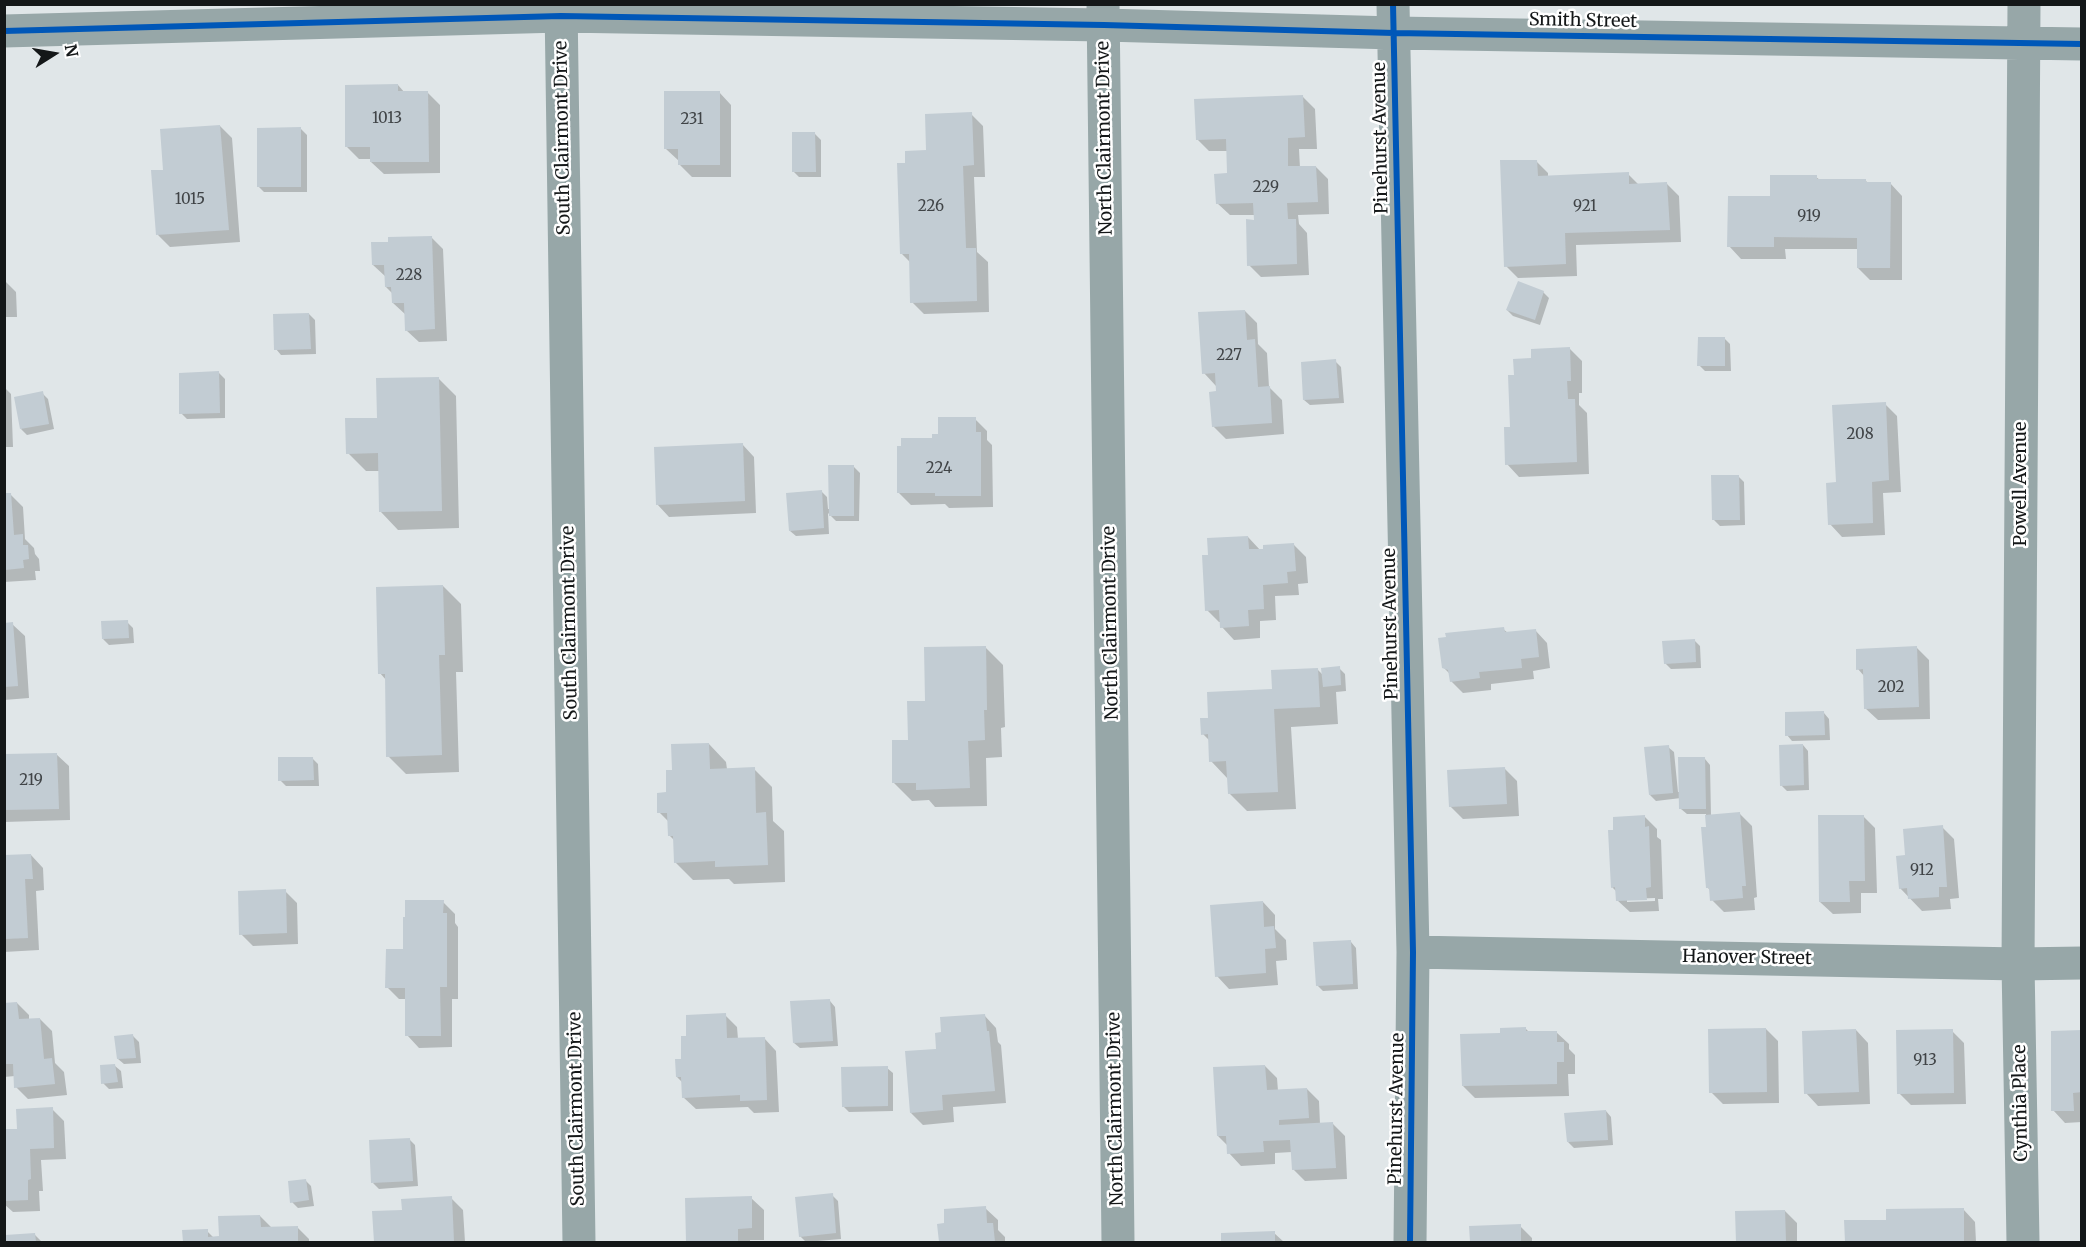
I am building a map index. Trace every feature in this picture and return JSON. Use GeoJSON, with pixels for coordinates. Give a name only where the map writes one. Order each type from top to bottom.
{"type":"FeatureCollection","features":[{"type":"Feature","properties":{"kind":"street","name":"Powell Avenue"},"geometry":{"type":"LineString","coordinates":[[2019,964],[2024,4]]}},
{"type":"Feature","properties":{"kind":"street","name":"Smith Street"},"geometry":{"type":"LineString","coordinates":[[4,31],[561,10],[1394,19],[2082,44]]}},
{"type":"Feature","properties":{"kind":"street","name":"South Clairmont Drive"},"geometry":{"type":"LineString","coordinates":[[561,10],[579,1242]]}},
{"type":"Feature","properties":{"kind":"street","name":"North Clairmont Drive"},"geometry":{"type":"LineString","coordinates":[[1103,15],[1118,1242]]}},
{"type":"Feature","properties":{"kind":"street","name":"Pinehurst Avenue"},"geometry":{"type":"LineString","coordinates":[[1394,19],[1413,952],[1410,1242]]}},
{"type":"Feature","properties":{"kind":"street","name":"Hanover Street"},"geometry":{"type":"LineString","coordinates":[[1413,952],[2019,964],[2082,963]]}},
{"type":"Feature","properties":{"kind":"street","name":"Cynthia Place"},"geometry":{"type":"LineString","coordinates":[[2019,964],[2023,1242]]}},
{"type":"Feature","properties":{"kind":"building"},"geometry":{"type":"Polygon","coordinates":[[[398,84],[398,91],[428,91],[429,162],[370,162],[370,147],[345,147],[345,85],[398,84]]]}},
{"type":"Feature","properties":{"kind":"building"},"geometry":{"type":"Polygon","coordinates":[[[664,91],[720,91],[720,165],[678,165],[678,149],[664,149],[664,91]]]}},
{"type":"Feature","properties":{"kind":"building"},"geometry":{"type":"Polygon","coordinates":[[[1303,95],[1305,137],[1288,138],[1288,166],[1316,166],[1318,202],[1287,203],[1288,219],[1296,219],[1297,264],[1247,266],[1246,219],[1254,220],[1253,203],[1216,204],[1214,174],[1227,173],[1226,139],[1196,140],[1194,99],[1303,95]]]}},
{"type":"Feature","properties":{"kind":"building"},"geometry":{"type":"Polygon","coordinates":[[[972,112],[974,165],[963,166],[966,248],[976,248],[977,301],[910,303],[909,254],[900,254],[897,163],[905,163],[905,151],[926,150],[925,114],[972,112]]]}},
{"type":"Feature","properties":{"kind":"building"},"geometry":{"type":"Polygon","coordinates":[[[220,125],[229,230],[156,235],[151,170],[163,170],[160,129],[220,125]]]}},
{"type":"Feature","properties":{"kind":"building"},"geometry":{"type":"Polygon","coordinates":[[[301,127],[301,187],[257,187],[257,128],[301,127]]]}},
{"type":"Feature","properties":{"kind":"building"},"geometry":{"type":"Polygon","coordinates":[[[792,132],[815,132],[816,172],[792,172],[792,132]]]}},
{"type":"Feature","properties":{"kind":"building"},"geometry":{"type":"Polygon","coordinates":[[[1500,160],[1537,160],[1538,176],[1629,172],[1629,184],[1667,182],[1670,230],[1565,233],[1566,264],[1504,267],[1500,160]]]}},
{"type":"Feature","properties":{"kind":"building"},"geometry":{"type":"Polygon","coordinates":[[[1770,175],[1817,175],[1817,179],[1866,179],[1866,182],[1891,182],[1890,268],[1857,268],[1857,238],[1774,237],[1774,247],[1727,247],[1728,196],[1770,196],[1770,175]]]}},
{"type":"Feature","properties":{"kind":"building"},"geometry":{"type":"Polygon","coordinates":[[[432,236],[435,329],[405,331],[404,303],[392,303],[391,287],[385,287],[384,265],[372,265],[371,242],[388,242],[388,237],[432,236]]]}},
{"type":"Feature","properties":{"kind":"building"},"geometry":{"type":"Polygon","coordinates":[[[1518,281],[1544,291],[1535,320],[1506,310],[1518,281]]]}},
{"type":"Feature","properties":{"kind":"building"},"geometry":{"type":"Polygon","coordinates":[[[1245,310],[1247,340],[1255,339],[1258,387],[1270,386],[1272,423],[1212,427],[1209,392],[1216,391],[1215,373],[1202,374],[1198,312],[1245,310]]]}},
{"type":"Feature","properties":{"kind":"building"},"geometry":{"type":"Polygon","coordinates":[[[309,313],[311,349],[274,350],[273,314],[309,313]]]}},
{"type":"Feature","properties":{"kind":"building"},"geometry":{"type":"Polygon","coordinates":[[[1698,337],[1725,337],[1725,366],[1697,366],[1698,337]]]}},
{"type":"Feature","properties":{"kind":"building"},"geometry":{"type":"Polygon","coordinates":[[[1570,347],[1571,381],[1567,381],[1568,399],[1575,399],[1577,462],[1505,465],[1504,427],[1510,427],[1508,375],[1514,375],[1513,359],[1531,358],[1531,349],[1570,347]]]}},
{"type":"Feature","properties":{"kind":"building"},"geometry":{"type":"Polygon","coordinates":[[[1336,359],[1339,398],[1303,400],[1301,362],[1336,359]]]}},
{"type":"Feature","properties":{"kind":"building"},"geometry":{"type":"Polygon","coordinates":[[[219,371],[220,413],[179,414],[179,373],[219,371]]]}},
{"type":"Feature","properties":{"kind":"building"},"geometry":{"type":"Polygon","coordinates":[[[439,377],[442,511],[379,512],[378,453],[346,454],[345,418],[377,418],[376,378],[439,377]]]}},
{"type":"Feature","properties":{"kind":"building"},"geometry":{"type":"Polygon","coordinates":[[[43,391],[49,424],[20,429],[14,397],[43,391]]]}},
{"type":"Feature","properties":{"kind":"building"},"geometry":{"type":"Polygon","coordinates":[[[1886,402],[1889,480],[1872,482],[1873,523],[1828,525],[1826,483],[1836,482],[1832,405],[1886,402]]]}},
{"type":"Feature","properties":{"kind":"building"},"geometry":{"type":"Polygon","coordinates":[[[938,417],[976,417],[976,432],[981,432],[981,496],[897,493],[897,446],[901,446],[901,438],[932,438],[932,434],[938,434],[938,417]]]}},
{"type":"Feature","properties":{"kind":"building"},"geometry":{"type":"Polygon","coordinates":[[[743,443],[745,501],[656,505],[654,447],[743,443]]]}},
{"type":"Feature","properties":{"kind":"building"},"geometry":{"type":"Polygon","coordinates":[[[828,465],[854,465],[854,516],[829,516],[828,465]]]}},
{"type":"Feature","properties":{"kind":"building"},"geometry":{"type":"Polygon","coordinates":[[[1711,475],[1739,475],[1740,520],[1712,520],[1711,475]]]}},
{"type":"Feature","properties":{"kind":"building"},"geometry":{"type":"Polygon","coordinates":[[[822,490],[824,528],[789,531],[786,493],[822,490]]]}},
{"type":"Feature","properties":{"kind":"building"},"geometry":{"type":"Polygon","coordinates":[[[5,493],[11,493],[14,535],[23,534],[23,545],[28,545],[29,559],[23,560],[24,568],[5,570],[5,493]]]}},
{"type":"Feature","properties":{"kind":"building"},"geometry":{"type":"Polygon","coordinates":[[[1248,536],[1249,549],[1263,549],[1263,545],[1294,543],[1296,571],[1287,572],[1288,583],[1263,585],[1264,609],[1248,610],[1249,626],[1220,628],[1219,610],[1205,611],[1202,555],[1208,555],[1207,538],[1248,536]]]}},
{"type":"Feature","properties":{"kind":"building"},"geometry":{"type":"Polygon","coordinates":[[[443,585],[445,655],[439,655],[442,755],[386,757],[385,674],[378,674],[376,587],[443,585]]]}},
{"type":"Feature","properties":{"kind":"building"},"geometry":{"type":"Polygon","coordinates":[[[128,620],[129,638],[102,639],[101,621],[128,620]]]}},
{"type":"Feature","properties":{"kind":"building"},"geometry":{"type":"Polygon","coordinates":[[[13,622],[18,686],[4,687],[4,623],[13,622]]]}},
{"type":"Feature","properties":{"kind":"building"},"geometry":{"type":"Polygon","coordinates":[[[1504,627],[1505,632],[1536,629],[1539,657],[1521,659],[1522,668],[1479,672],[1480,678],[1450,682],[1448,670],[1442,668],[1438,638],[1446,637],[1445,633],[1504,627]]]}},
{"type":"Feature","properties":{"kind":"building"},"geometry":{"type":"Polygon","coordinates":[[[1695,639],[1696,662],[1664,664],[1662,641],[1695,639]]]}},
{"type":"Feature","properties":{"kind":"building"},"geometry":{"type":"Polygon","coordinates":[[[986,646],[985,740],[968,741],[970,788],[916,790],[916,783],[892,783],[892,740],[908,740],[907,701],[925,701],[924,647],[986,646]]]}},
{"type":"Feature","properties":{"kind":"building"},"geometry":{"type":"Polygon","coordinates":[[[1917,646],[1919,707],[1864,709],[1863,669],[1856,670],[1856,649],[1917,646]]]}},
{"type":"Feature","properties":{"kind":"building"},"geometry":{"type":"Polygon","coordinates":[[[1340,666],[1341,685],[1323,687],[1321,668],[1340,666]]]}},
{"type":"Feature","properties":{"kind":"building"},"geometry":{"type":"Polygon","coordinates":[[[1318,668],[1320,707],[1274,709],[1278,792],[1228,794],[1226,761],[1209,762],[1208,734],[1201,735],[1200,718],[1208,718],[1207,692],[1272,689],[1271,670],[1318,668]]]}},
{"type":"Feature","properties":{"kind":"building"},"geometry":{"type":"Polygon","coordinates":[[[1824,711],[1825,735],[1785,736],[1785,712],[1824,711]]]}},
{"type":"Feature","properties":{"kind":"building"},"geometry":{"type":"Polygon","coordinates":[[[709,743],[710,769],[755,767],[756,813],[766,812],[768,865],[715,867],[715,861],[674,863],[673,836],[668,836],[667,813],[657,813],[657,793],[666,792],[666,770],[672,770],[671,744],[709,743]]]}},
{"type":"Feature","properties":{"kind":"building"},"geometry":{"type":"Polygon","coordinates":[[[1803,744],[1804,785],[1780,786],[1779,745],[1803,744]]]}},
{"type":"Feature","properties":{"kind":"building"},"geometry":{"type":"Polygon","coordinates":[[[1669,745],[1673,793],[1649,795],[1644,747],[1669,745]]]}},
{"type":"Feature","properties":{"kind":"building"},"geometry":{"type":"Polygon","coordinates":[[[57,753],[59,809],[4,810],[4,754],[57,753]]]}},
{"type":"Feature","properties":{"kind":"building"},"geometry":{"type":"Polygon","coordinates":[[[278,757],[313,757],[314,780],[278,781],[278,757]]]}},
{"type":"Feature","properties":{"kind":"building"},"geometry":{"type":"Polygon","coordinates":[[[1678,757],[1705,757],[1706,809],[1679,809],[1678,757]]]}},
{"type":"Feature","properties":{"kind":"building"},"geometry":{"type":"Polygon","coordinates":[[[1505,767],[1507,804],[1449,807],[1447,770],[1505,767]]]}},
{"type":"Feature","properties":{"kind":"building"},"geometry":{"type":"Polygon","coordinates":[[[1740,812],[1746,886],[1742,886],[1743,898],[1710,901],[1709,888],[1706,888],[1701,827],[1706,827],[1705,815],[1740,812]]]}},
{"type":"Feature","properties":{"kind":"building"},"geometry":{"type":"Polygon","coordinates":[[[1645,815],[1645,827],[1649,826],[1651,887],[1646,888],[1647,900],[1616,901],[1615,887],[1611,888],[1608,830],[1613,830],[1613,817],[1645,815]]]}},
{"type":"Feature","properties":{"kind":"building"},"geometry":{"type":"Polygon","coordinates":[[[1818,815],[1864,815],[1865,881],[1849,881],[1850,902],[1819,902],[1818,815]]]}},
{"type":"Feature","properties":{"kind":"building"},"geometry":{"type":"Polygon","coordinates":[[[1943,825],[1947,887],[1939,887],[1939,897],[1908,899],[1907,888],[1899,889],[1896,856],[1905,855],[1903,829],[1943,825]]]}},
{"type":"Feature","properties":{"kind":"building"},"geometry":{"type":"Polygon","coordinates":[[[31,854],[33,879],[25,879],[28,938],[4,939],[4,855],[31,854]]]}},
{"type":"Feature","properties":{"kind":"building"},"geometry":{"type":"Polygon","coordinates":[[[286,889],[287,933],[239,935],[238,891],[286,889]]]}},
{"type":"Feature","properties":{"kind":"building"},"geometry":{"type":"Polygon","coordinates":[[[405,900],[444,900],[443,913],[447,913],[447,987],[440,987],[441,1036],[405,1036],[405,988],[385,988],[386,949],[403,949],[405,900]]]}},
{"type":"Feature","properties":{"kind":"building"},"geometry":{"type":"Polygon","coordinates":[[[1263,901],[1264,927],[1274,926],[1276,948],[1265,949],[1266,973],[1215,977],[1210,905],[1263,901]]]}},
{"type":"Feature","properties":{"kind":"building"},"geometry":{"type":"Polygon","coordinates":[[[1351,940],[1353,984],[1316,986],[1313,942],[1351,940]]]}},
{"type":"Feature","properties":{"kind":"building"},"geometry":{"type":"Polygon","coordinates":[[[830,999],[833,1041],[793,1043],[790,1001],[830,999]]]}},
{"type":"Feature","properties":{"kind":"building"},"geometry":{"type":"Polygon","coordinates":[[[17,1002],[19,1019],[40,1018],[44,1059],[52,1058],[55,1084],[14,1088],[13,1064],[4,1064],[4,1003],[17,1002]]]}},
{"type":"Feature","properties":{"kind":"building"},"geometry":{"type":"Polygon","coordinates":[[[726,1013],[727,1038],[765,1037],[767,1100],[740,1101],[740,1095],[682,1098],[681,1077],[676,1077],[675,1059],[681,1059],[681,1036],[686,1036],[686,1015],[726,1013]]]}},
{"type":"Feature","properties":{"kind":"building"},"geometry":{"type":"Polygon","coordinates":[[[985,1014],[995,1091],[942,1095],[943,1110],[910,1113],[905,1051],[936,1049],[935,1033],[941,1032],[940,1017],[985,1014]]]}},
{"type":"Feature","properties":{"kind":"building"},"geometry":{"type":"Polygon","coordinates":[[[1526,1027],[1526,1031],[1557,1031],[1557,1042],[1564,1042],[1564,1062],[1557,1062],[1557,1084],[1462,1086],[1460,1034],[1500,1033],[1500,1028],[1526,1027]]]}},
{"type":"Feature","properties":{"kind":"building"},"geometry":{"type":"Polygon","coordinates":[[[1766,1028],[1767,1092],[1709,1093],[1708,1029],[1766,1028]]]}},
{"type":"Feature","properties":{"kind":"building"},"geometry":{"type":"Polygon","coordinates":[[[1856,1029],[1859,1092],[1804,1094],[1802,1031],[1856,1029]]]}},
{"type":"Feature","properties":{"kind":"building"},"geometry":{"type":"Polygon","coordinates":[[[1953,1029],[1954,1093],[1897,1094],[1896,1030],[1953,1029]]]}},
{"type":"Feature","properties":{"kind":"building"},"geometry":{"type":"Polygon","coordinates":[[[2082,1030],[2082,1092],[2073,1093],[2074,1111],[2051,1111],[2051,1031],[2082,1030]]]}},
{"type":"Feature","properties":{"kind":"building"},"geometry":{"type":"Polygon","coordinates":[[[133,1034],[136,1058],[117,1059],[114,1036],[133,1034]]]}},
{"type":"Feature","properties":{"kind":"building"},"geometry":{"type":"Polygon","coordinates":[[[115,1064],[118,1082],[101,1084],[100,1065],[115,1064]]]}},
{"type":"Feature","properties":{"kind":"building"},"geometry":{"type":"Polygon","coordinates":[[[1265,1065],[1267,1090],[1307,1088],[1309,1118],[1279,1120],[1279,1125],[1333,1122],[1336,1168],[1292,1170],[1290,1140],[1263,1141],[1264,1152],[1227,1154],[1226,1136],[1217,1136],[1213,1067],[1265,1065]]]}},
{"type":"Feature","properties":{"kind":"building"},"geometry":{"type":"Polygon","coordinates":[[[888,1066],[888,1106],[842,1107],[841,1067],[888,1066]]]}},
{"type":"Feature","properties":{"kind":"building"},"geometry":{"type":"Polygon","coordinates":[[[53,1107],[54,1148],[30,1149],[31,1179],[28,1180],[28,1200],[4,1201],[4,1129],[17,1129],[16,1109],[53,1107]]]}},
{"type":"Feature","properties":{"kind":"building"},"geometry":{"type":"Polygon","coordinates":[[[1606,1110],[1608,1140],[1567,1142],[1564,1113],[1606,1110]]]}},
{"type":"Feature","properties":{"kind":"building"},"geometry":{"type":"Polygon","coordinates":[[[410,1138],[413,1181],[371,1183],[369,1140],[410,1138]]]}},
{"type":"Feature","properties":{"kind":"building"},"geometry":{"type":"Polygon","coordinates":[[[306,1179],[309,1200],[290,1203],[288,1181],[306,1179]]]}},
{"type":"Feature","properties":{"kind":"building"},"geometry":{"type":"Polygon","coordinates":[[[833,1193],[836,1233],[799,1237],[795,1197],[833,1193]]]}},
{"type":"Feature","properties":{"kind":"building"},"geometry":{"type":"Polygon","coordinates":[[[452,1196],[454,1242],[374,1242],[372,1211],[402,1210],[401,1199],[452,1196]]]}},
{"type":"Feature","properties":{"kind":"building"},"geometry":{"type":"Polygon","coordinates":[[[752,1196],[752,1228],[738,1229],[738,1242],[686,1242],[685,1198],[752,1196]]]}},
{"type":"Feature","properties":{"kind":"building"},"geometry":{"type":"Polygon","coordinates":[[[986,1206],[987,1223],[993,1223],[995,1242],[939,1242],[937,1224],[944,1223],[944,1209],[986,1206]]]}},
{"type":"Feature","properties":{"kind":"building"},"geometry":{"type":"Polygon","coordinates":[[[1964,1208],[1964,1242],[1845,1242],[1844,1220],[1886,1220],[1886,1209],[1964,1208]]]}},
{"type":"Feature","properties":{"kind":"building"},"geometry":{"type":"Polygon","coordinates":[[[1785,1210],[1786,1242],[1736,1242],[1735,1211],[1785,1210]]]}},
{"type":"Feature","properties":{"kind":"building"},"geometry":{"type":"Polygon","coordinates":[[[260,1215],[261,1227],[298,1226],[298,1242],[183,1242],[182,1230],[208,1229],[208,1237],[219,1236],[218,1216],[260,1215]]]}},
{"type":"Feature","properties":{"kind":"building"},"geometry":{"type":"Polygon","coordinates":[[[1521,1224],[1521,1242],[1470,1242],[1469,1226],[1521,1224]]]}},
{"type":"Feature","properties":{"kind":"building"},"geometry":{"type":"Polygon","coordinates":[[[1275,1231],[1275,1242],[1221,1242],[1221,1233],[1275,1231]]]}},
{"type":"Feature","properties":{"kind":"building"},"geometry":{"type":"Polygon","coordinates":[[[35,1233],[36,1242],[5,1242],[5,1235],[35,1233]]]}},
{"type":"Feature","properties":{"kind":"cycle path"},"geometry":{"type":"LineString","coordinates":[[1393,4],[1413,952],[1410,1242]]}},
{"type":"Feature","properties":{"kind":"cycle path"},"geometry":{"type":"LineString","coordinates":[[4,31],[561,16],[2082,44]]}}]}
